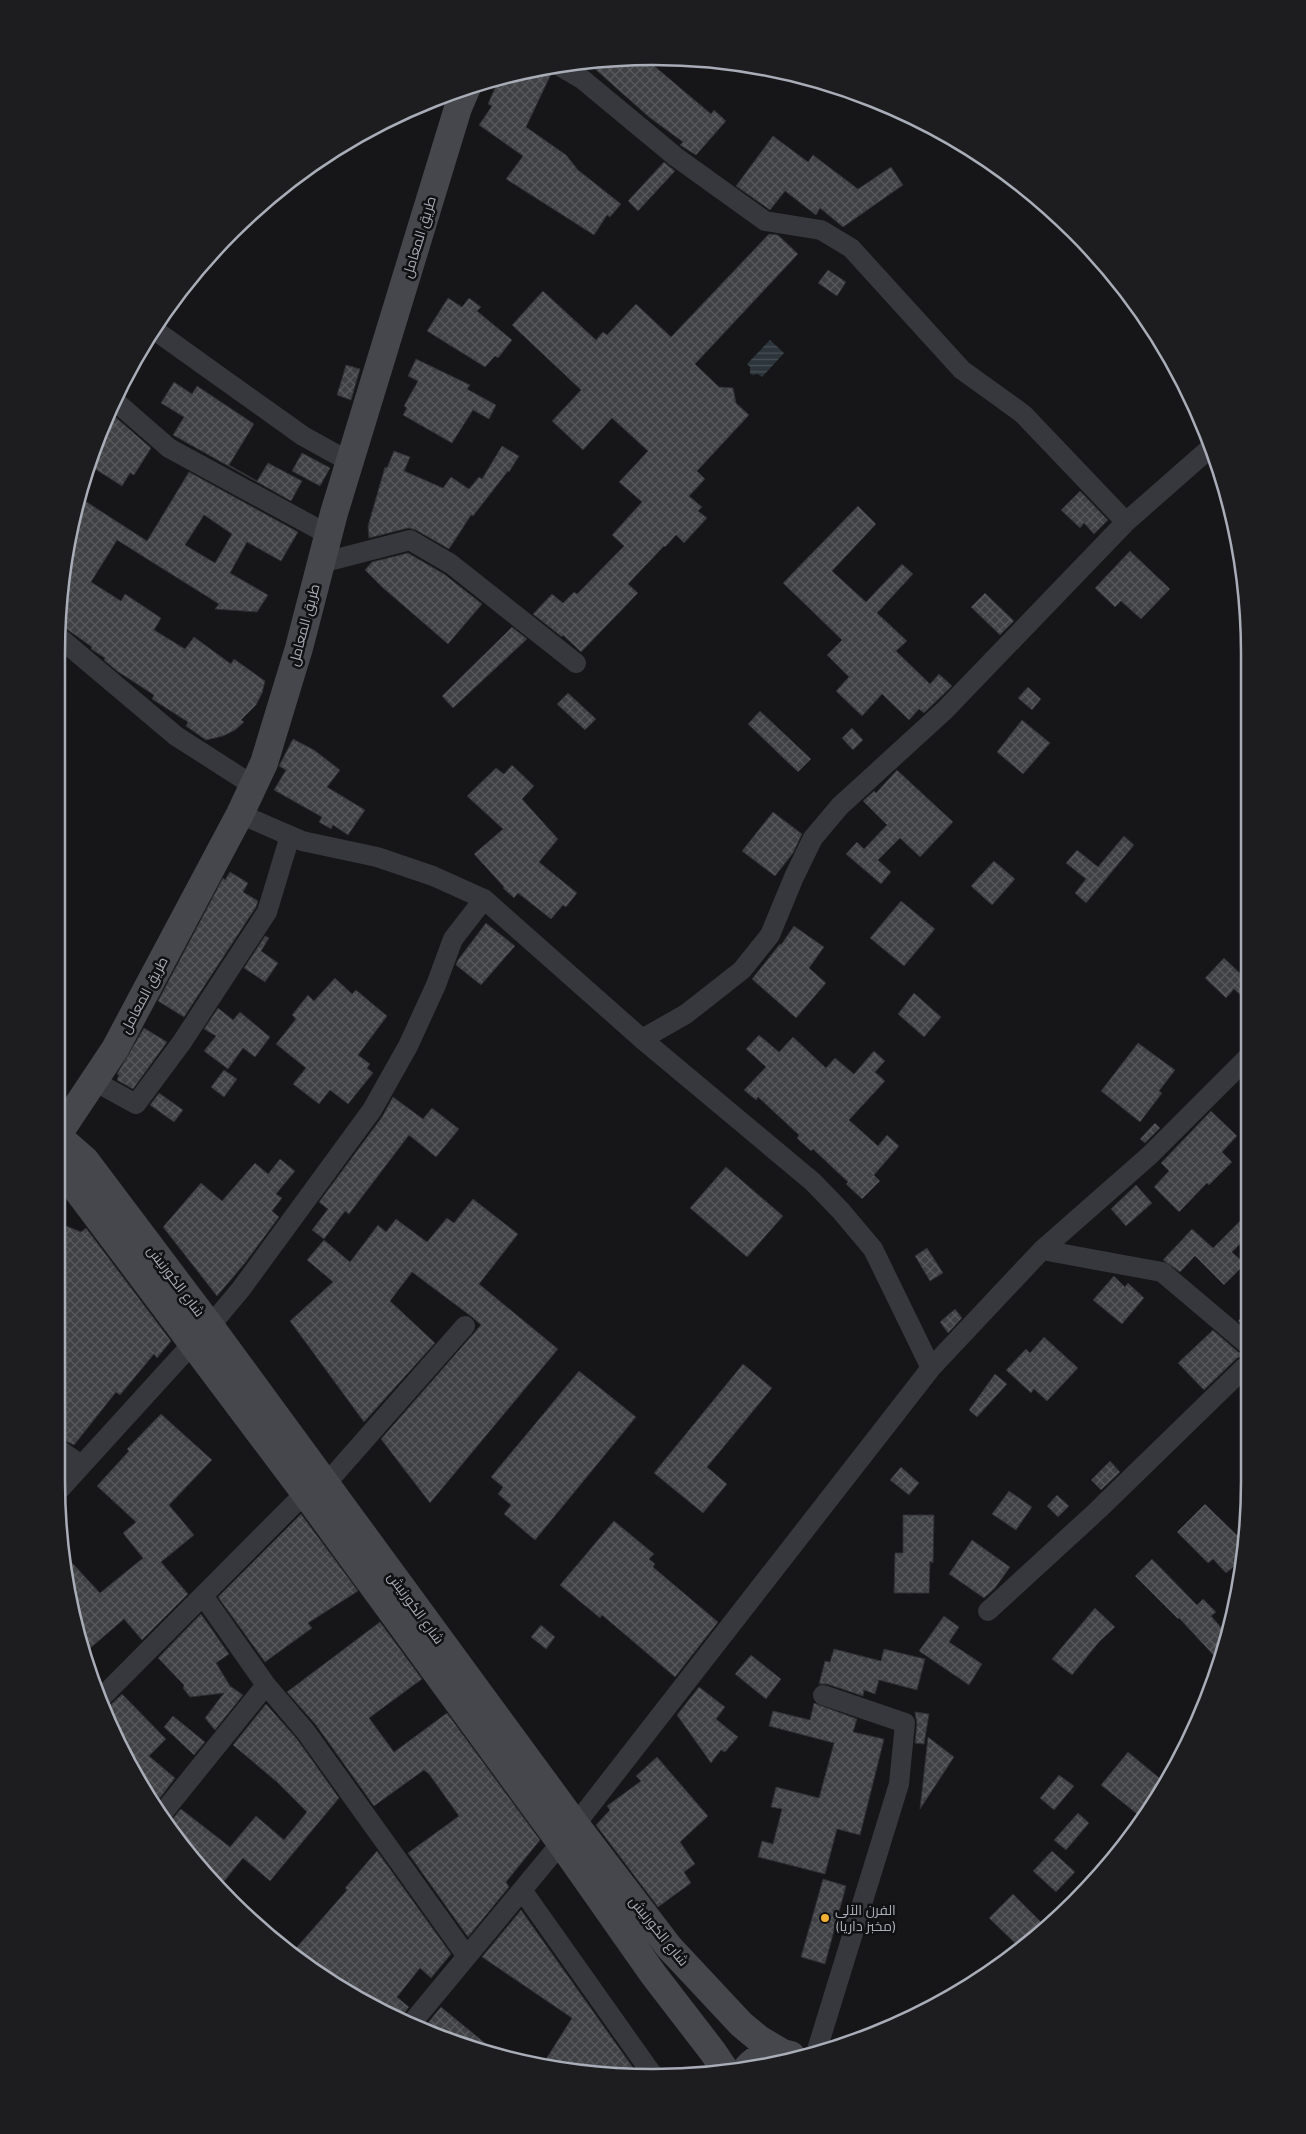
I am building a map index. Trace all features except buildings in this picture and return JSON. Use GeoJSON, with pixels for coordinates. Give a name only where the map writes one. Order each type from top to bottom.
{"type":"FeatureCollection","features":[{"type":"Feature","properties":{"kind":"main road","name":"طريق المعامل"},"geometry":{"type":"LineString","coordinates":[[65,1124],[115,1049],[240,814],[264,763],[294,666],[350,462],[463,96]]}},
{"type":"Feature","properties":{"kind":"main road","name":"شارع الكورنيش"},"geometry":{"type":"LineString","coordinates":[[65,1142],[85,1160],[202,1335],[568,1834],[653,1974],[722,2065]]}},
{"type":"Feature","properties":{"kind":"main road","name":"شارع الكورنيش"},"geometry":{"type":"LineString","coordinates":[[65,1175],[202,1335]]}},
{"type":"Feature","properties":{"kind":"main road","name":"شارع الكورنيش"},"geometry":{"type":"LineString","coordinates":[[568,1834],[741,2024],[759,2039],[785,2054]]}},
{"type":"Feature","properties":{"kind":"main road"},"geometry":{"type":"LineString","coordinates":[[755,2060],[766,2054],[780,2055]]}},
{"type":"Feature","properties":{"kind":"street"},"geometry":{"type":"LineString","coordinates":[[569,71],[582,79],[676,157],[765,221],[821,230],[852,248],[962,370],[1023,414],[1126,522]]}},
{"type":"Feature","properties":{"kind":"street"},"geometry":{"type":"LineString","coordinates":[[159,333],[303,436],[350,462]]}},
{"type":"Feature","properties":{"kind":"street"},"geometry":{"type":"LineString","coordinates":[[120,406],[169,448],[329,535]]}},
{"type":"Feature","properties":{"kind":"street"},"geometry":{"type":"LineString","coordinates":[[642,1039],[686,1014],[742,970],[770,935],[794,877],[813,838],[840,806],[945,710],[1126,522],[1205,452]]}},
{"type":"Feature","properties":{"kind":"street"},"geometry":{"type":"LineString","coordinates":[[321,563],[410,540],[450,564],[576,663]]}},
{"type":"Feature","properties":{"kind":"street"},"geometry":{"type":"LineString","coordinates":[[65,643],[176,736],[254,786]]}},
{"type":"Feature","properties":{"kind":"street"},"geometry":{"type":"LineString","coordinates":[[240,814],[302,841],[377,857],[433,876],[484,899],[642,1039],[813,1182],[841,1211],[873,1249],[931,1368]]}},
{"type":"Feature","properties":{"kind":"street"},"geometry":{"type":"LineString","coordinates":[[94,1081],[136,1104],[182,1042],[267,912],[290,836]]}},
{"type":"Feature","properties":{"kind":"street"},"geometry":{"type":"LineString","coordinates":[[65,1483],[202,1335],[241,1289],[372,1110],[408,1046],[436,984],[453,939],[484,899]]}},
{"type":"Feature","properties":{"kind":"street"},"geometry":{"type":"LineString","coordinates":[[415,2018],[568,1834],[931,1368],[1042,1250],[1150,1155],[1241,1064]]}},
{"type":"Feature","properties":{"kind":"street"},"geometry":{"type":"LineString","coordinates":[[1042,1250],[1162,1272],[1241,1339]]}},
{"type":"Feature","properties":{"kind":"street"},"geometry":{"type":"LineString","coordinates":[[105,1694],[315,1489],[465,1326]]}},
{"type":"Feature","properties":{"kind":"street"},"geometry":{"type":"LineString","coordinates":[[988,1610],[1098,1510],[1241,1372]]}},
{"type":"Feature","properties":{"kind":"street"},"geometry":{"type":"LineString","coordinates":[[65,1454],[80,1465]]}},
{"type":"Feature","properties":{"kind":"street"},"geometry":{"type":"LineString","coordinates":[[204,1597],[266,1685],[306,1732],[466,1955]]}},
{"type":"Feature","properties":{"kind":"street"},"geometry":{"type":"LineString","coordinates":[[165,1810],[266,1685]]}},
{"type":"Feature","properties":{"kind":"street"},"geometry":{"type":"LineString","coordinates":[[818,2045],[898,1784],[906,1723],[823,1695]]}},
{"type":"Feature","properties":{"kind":"street"},"geometry":{"type":"LineString","coordinates":[[522,1890],[649,2069]]}},
{"type":"Feature","properties":{"kind":"shaded area"},"geometry":{"type":"Polygon","coordinates":[[[770,340],[784,353],[762,377],[758,374],[752,375],[747,364],[770,340]]]}},
{"type":"Feature","properties":{"kind":"place","name":"الفرن الآلي (مخبز داريا)"},"geometry":{"type":"Point","coordinates":[825,1918]}}]}
